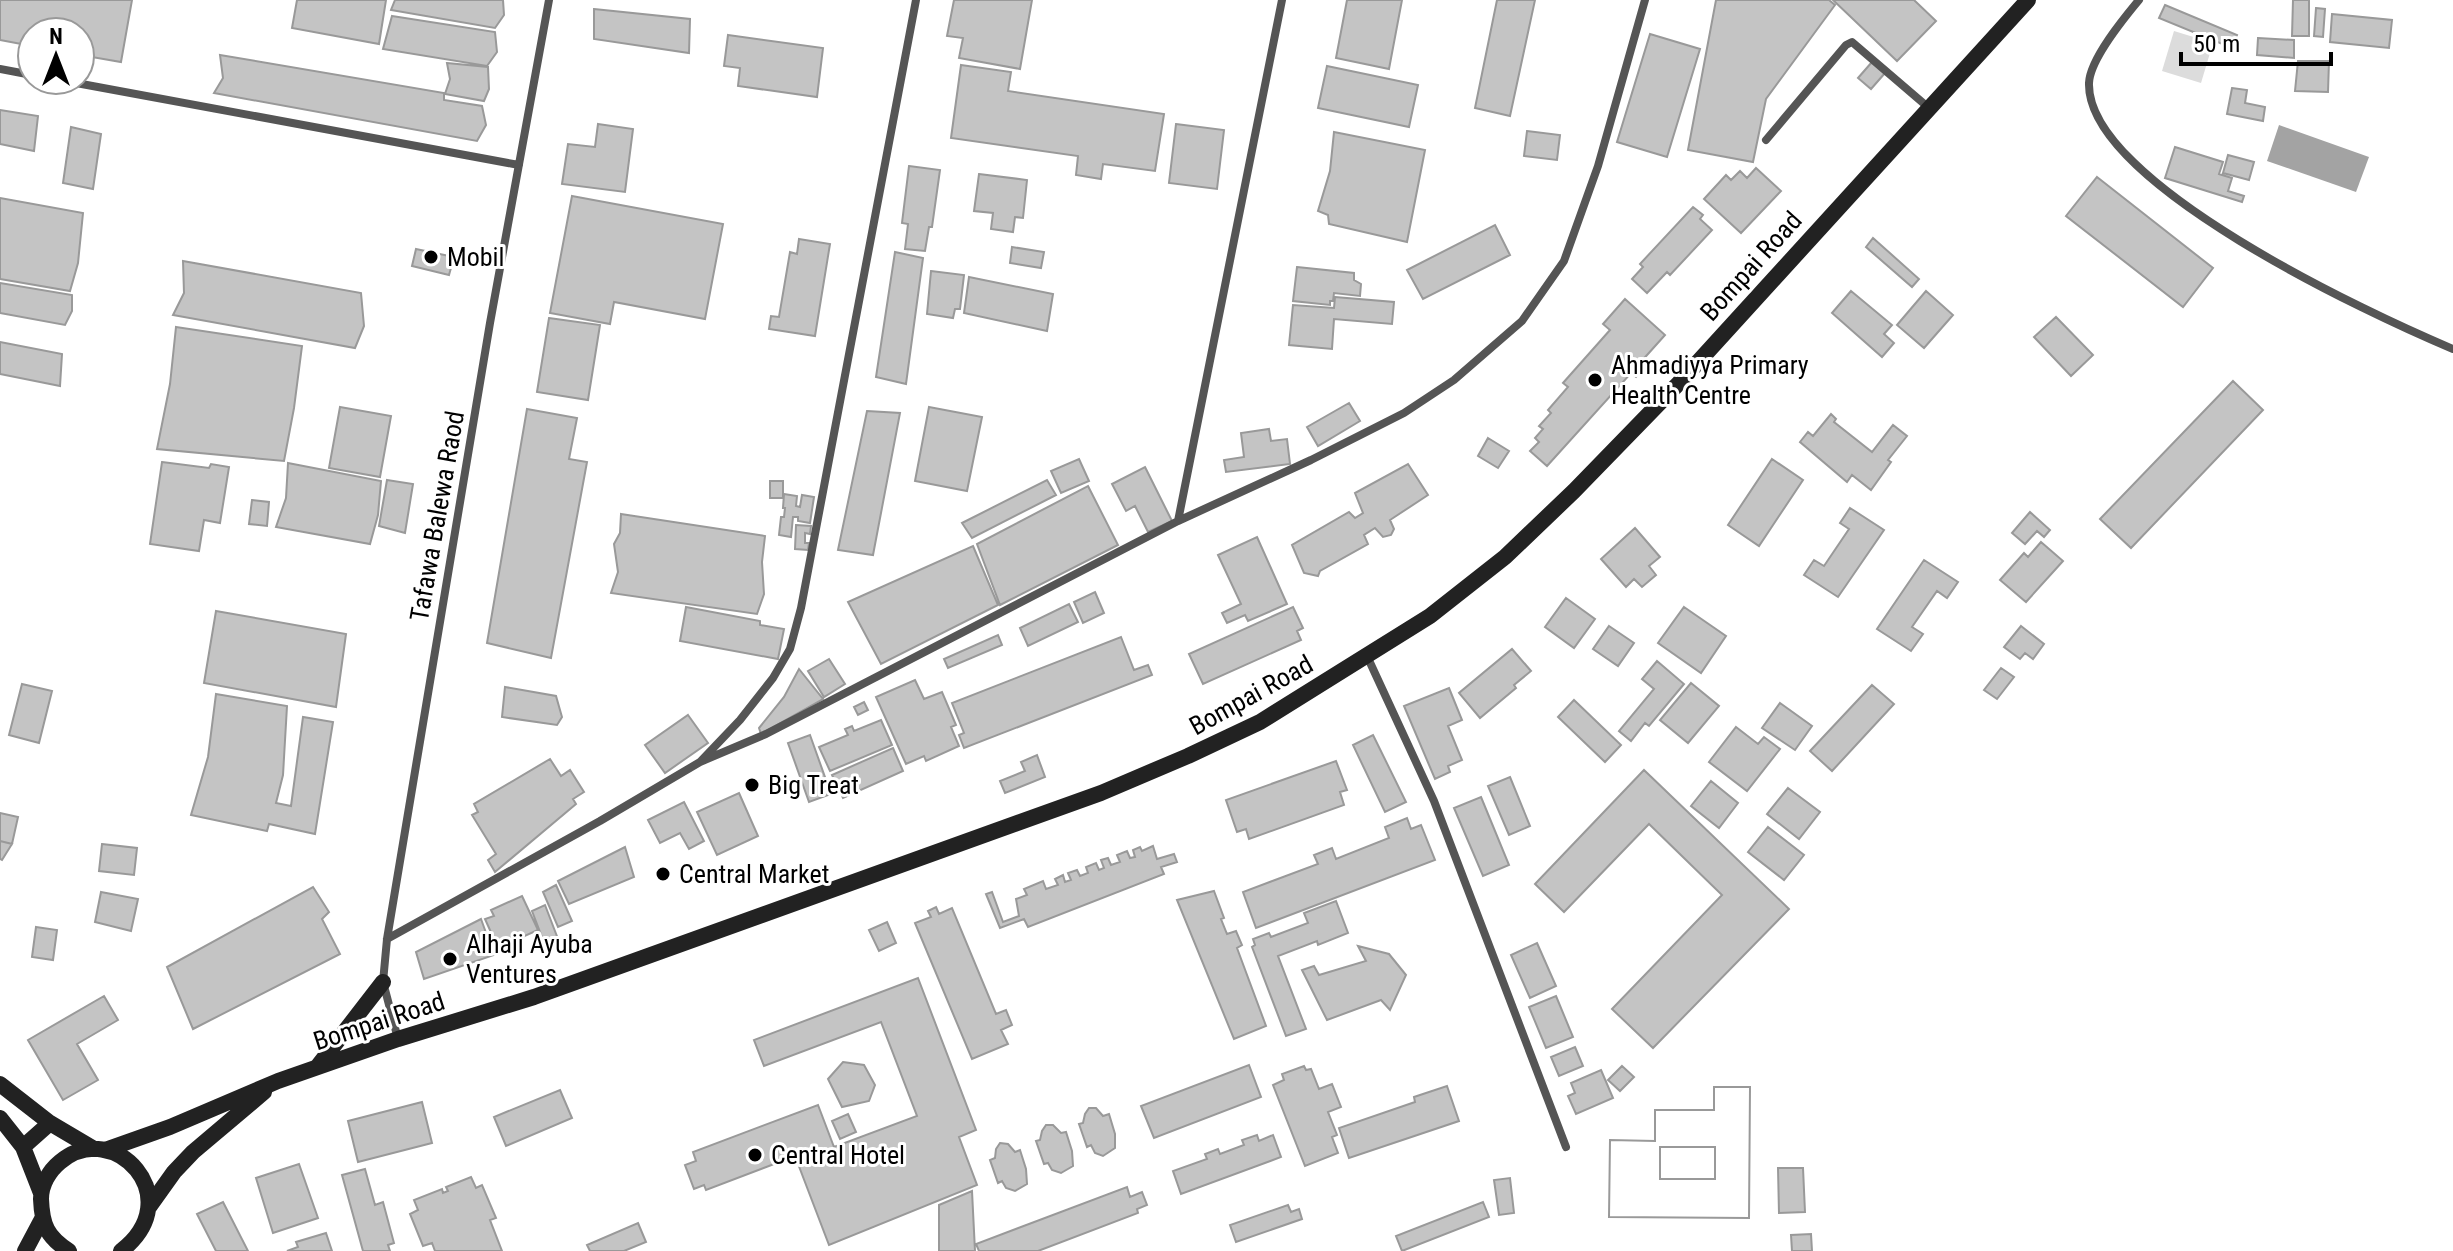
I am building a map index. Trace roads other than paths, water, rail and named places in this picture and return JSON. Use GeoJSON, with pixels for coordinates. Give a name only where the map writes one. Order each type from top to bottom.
{"type":"FeatureCollection","features":[{"type":"Feature","properties":{"kind":"main road","name":"Bompai Road"},"geometry":{"type":"LineString","coordinates":[[41,1193],[54,1167],[79,1151],[99,1150],[170,1127],[317,1067],[534,997],[1101,793],[1260,722],[1430,616],[1505,557],[1679,383],[2027,1]]}},
{"type":"Feature","properties":{"kind":"main road"},"geometry":{"type":"LineString","coordinates":[[317,1067],[383,982]]}},
{"type":"Feature","properties":{"kind":"main road"},"geometry":{"type":"LineString","coordinates":[[149,1207],[193,1152],[278,1081]]}},
{"type":"Feature","properties":{"kind":"main road"},"geometry":{"type":"LineString","coordinates":[[0,1084],[50,1123],[99,1150],[123,1157],[138,1170],[147,1187],[149,1207],[145,1225],[135,1240],[121,1251]]}},
{"type":"Feature","properties":{"kind":"main road"},"geometry":{"type":"LineString","coordinates":[[0,1118],[23,1147],[41,1193],[42,1219],[49,1233],[69,1251]]}},
{"type":"Feature","properties":{"kind":"main road"},"geometry":{"type":"LineString","coordinates":[[23,1147],[50,1123]]}},
{"type":"Feature","properties":{"kind":"main road"},"geometry":{"type":"LineString","coordinates":[[25,1251],[42,1219]]}},
{"type":"Feature","properties":{"kind":"lane","name":"Tafawa Balewa Raod"},"geometry":{"type":"LineString","coordinates":[[398,1039],[383,982],[387,939],[490,323],[549,0]]}},
{"type":"Feature","properties":{"kind":"lane"},"geometry":{"type":"LineString","coordinates":[[700,762],[773,678],[790,649],[801,608],[916,0]]}},
{"type":"Feature","properties":{"kind":"lane"},"geometry":{"type":"LineString","coordinates":[[1178,521],[1282,0]]}},
{"type":"Feature","properties":{"kind":"lane"},"geometry":{"type":"LineString","coordinates":[[387,939],[700,762],[766,734],[1178,521],[1404,413],[1454,380],[1522,321],[1564,261],[1598,166],[1645,0]]}},
{"type":"Feature","properties":{"kind":"lane"},"geometry":{"type":"LineString","coordinates":[[2139,0],[2096,60],[2089,82],[2102,125],[2120,147],[2159,185],[2251,249],[2396,325],[2453,349]]}},
{"type":"Feature","properties":{"kind":"lane"},"geometry":{"type":"LineString","coordinates":[[1766,140],[1846,45],[1852,42],[1929,108]]}},
{"type":"Feature","properties":{"kind":"lane"},"geometry":{"type":"LineString","coordinates":[[96,87],[519,165]]}},
{"type":"Feature","properties":{"kind":"lane"},"geometry":{"type":"LineString","coordinates":[[1367,656],[1434,801],[1566,1147]]}},
{"type":"Feature","properties":{"kind":"place","name":"Mobil"},"geometry":{"type":"Point","coordinates":[431,257]}},
{"type":"Feature","properties":{"kind":"place","name":"Ahmadiyya Primary Health Centre"},"geometry":{"type":"Point","coordinates":[1595,380]}},
{"type":"Feature","properties":{"kind":"place","name":"Big Treat"},"geometry":{"type":"Point","coordinates":[752,785]}},
{"type":"Feature","properties":{"kind":"place","name":"Central Market"},"geometry":{"type":"Point","coordinates":[663,874]}},
{"type":"Feature","properties":{"kind":"place","name":"Alhaji Ayuba Ventures"},"geometry":{"type":"Point","coordinates":[450,959]}},
{"type":"Feature","properties":{"kind":"place","name":"Central Hotel"},"geometry":{"type":"Point","coordinates":[755,1155]}}]}
